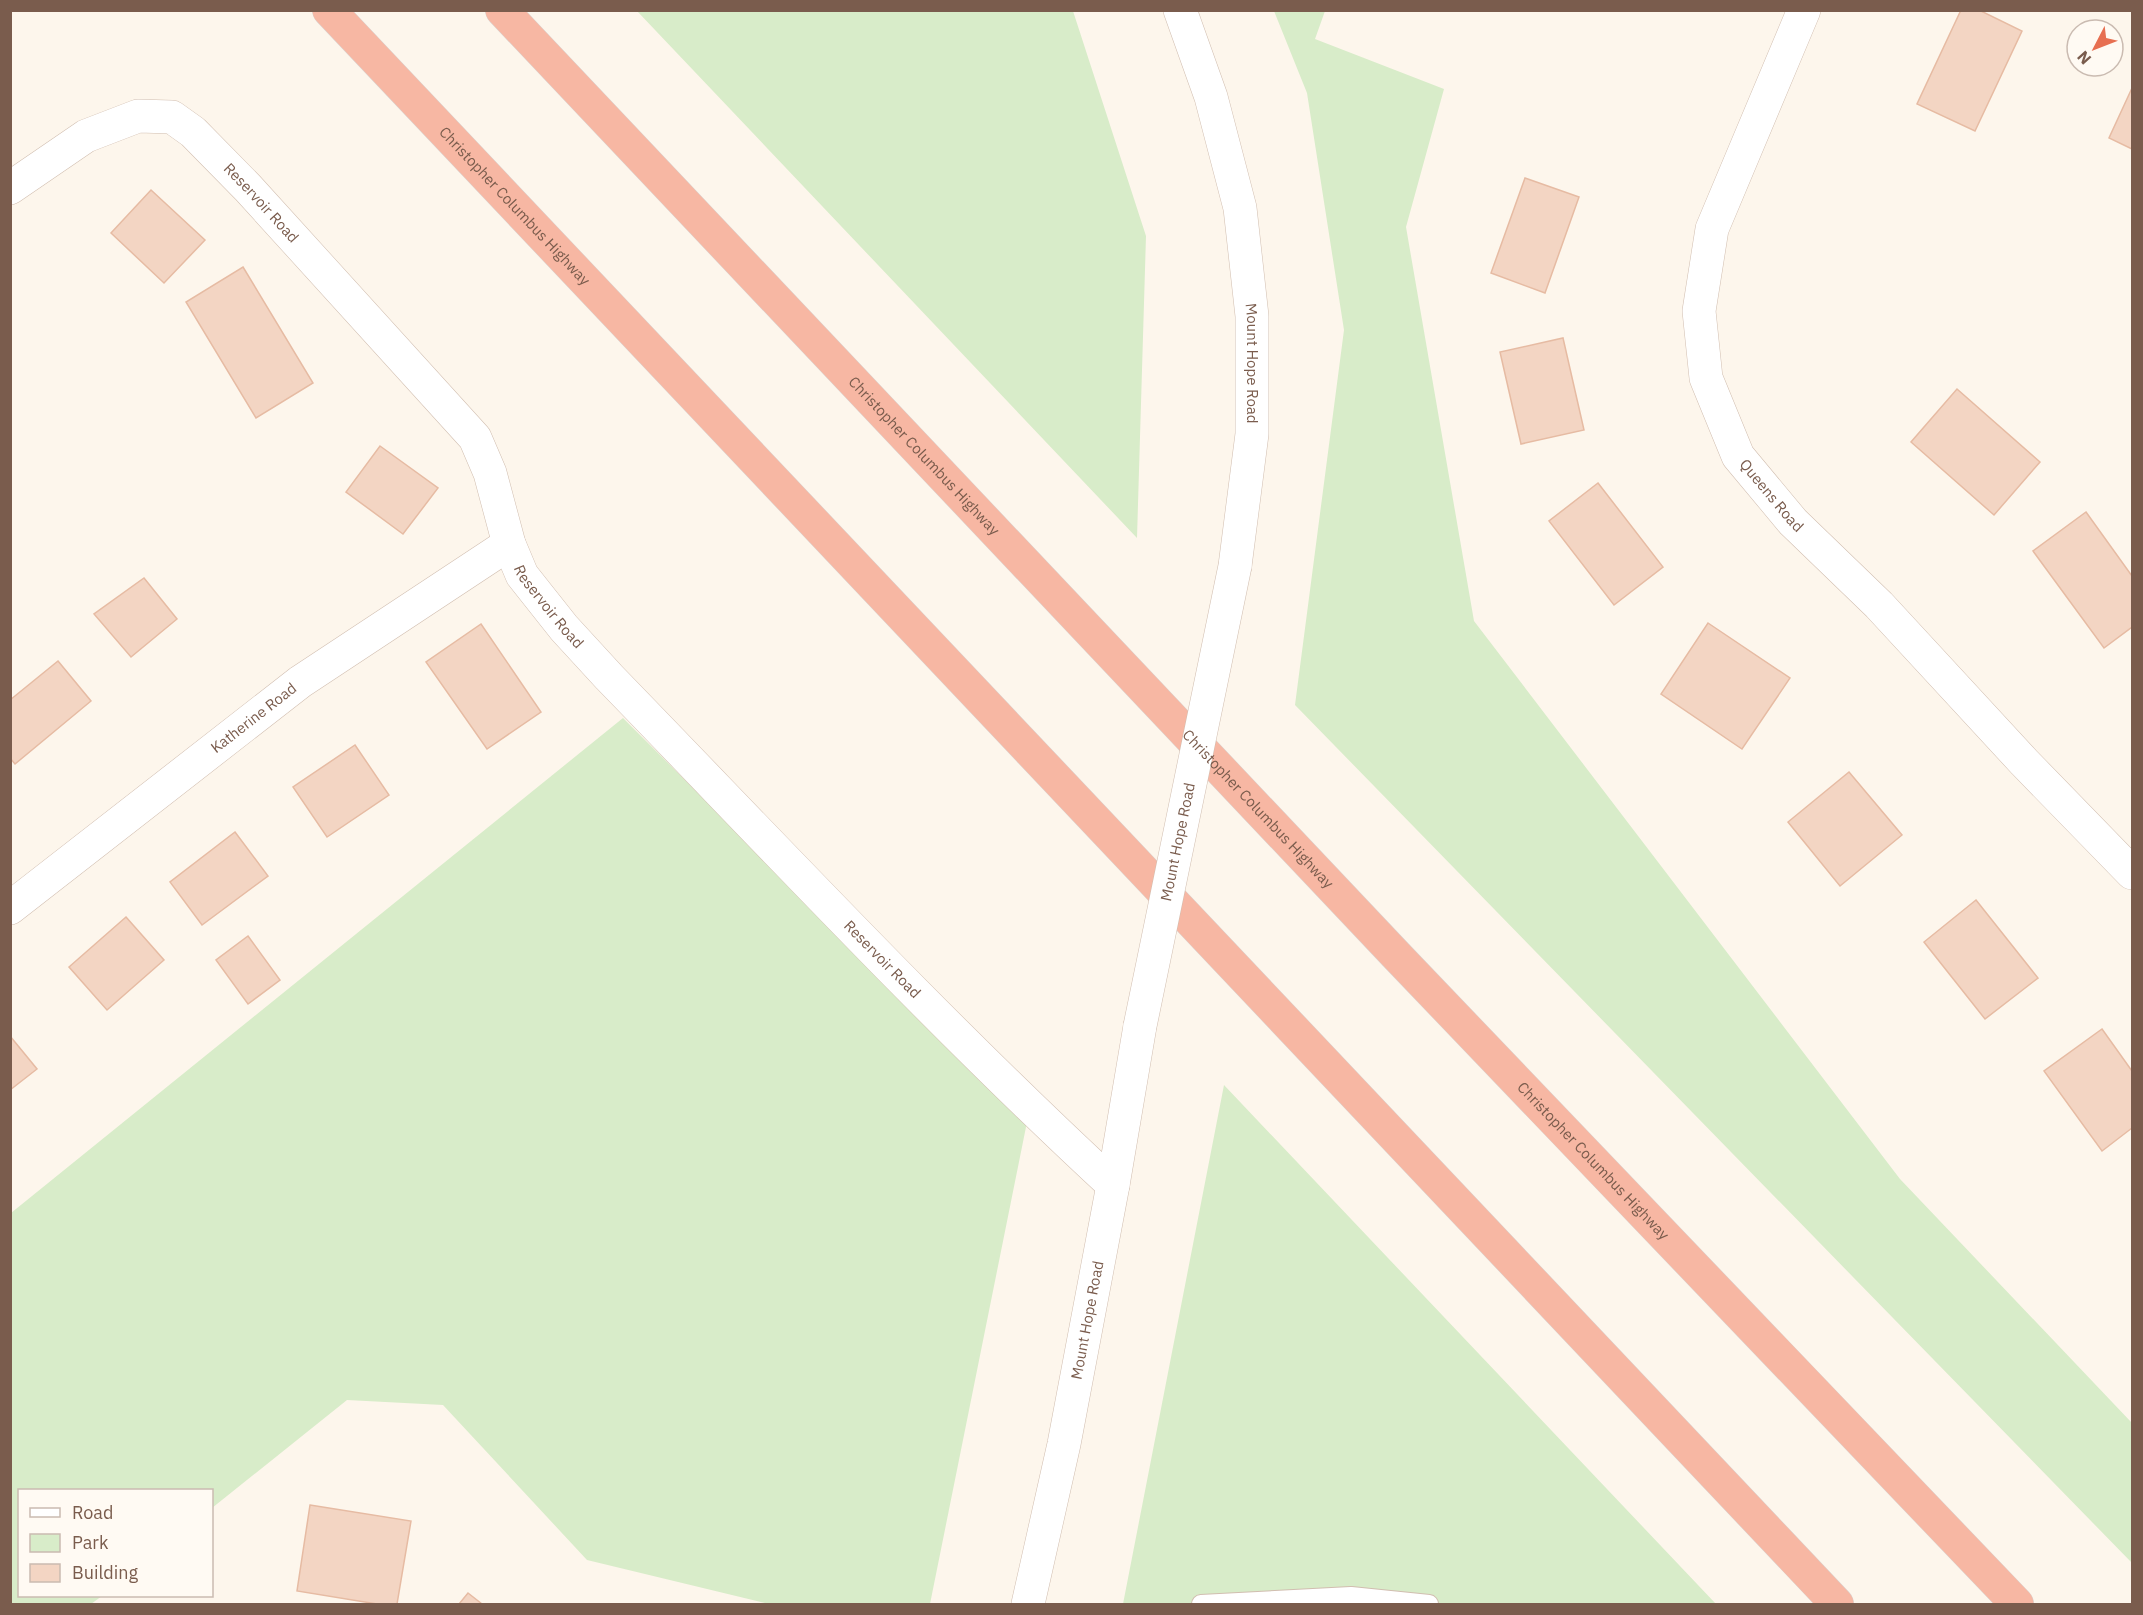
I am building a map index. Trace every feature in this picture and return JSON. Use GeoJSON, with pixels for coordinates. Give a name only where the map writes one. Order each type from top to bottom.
{"type":"FeatureCollection","features":[{"type":"Feature","properties":{"kind":"highway","name":"Christopher Columbus Highway"},"geometry":{"type":"LineString","coordinates":[[329,10],[1837,1605]]}},
{"type":"Feature","properties":{"kind":"highway","name":"Christopher Columbus Highway"},"geometry":{"type":"LineString","coordinates":[[502,10],[1396,955],[2018,1605]]}},
{"type":"Feature","properties":{"kind":"street","name":"Mount Hope Road"},"geometry":{"type":"LineString","coordinates":[[1028,1605],[1064,1444],[1113,1185],[1140,1026],[1235,566],[1252,434],[1250,306],[1240,208],[1211,97],[1180,10]]}},
{"type":"Feature","properties":{"kind":"street","name":"Queens Road"},"geometry":{"type":"LineString","coordinates":[[1804,10],[1712,228],[1700,311],[1706,378],[1738,456],[1793,522],[1880,605],[2024,762],[2133,873]]}},
{"type":"Feature","properties":{"kind":"street","name":"Reservoir Road"},"geometry":{"type":"LineString","coordinates":[[10,188],[86,136],[111,125],[138,117],[172,117],[186,127],[248,188],[475,438],[490,473],[509,544],[522,575],[564,628],[918,996],[1046,1123],[1113,1185]]}},
{"type":"Feature","properties":{"kind":"street","name":"Katherine Road"},"geometry":{"type":"LineString","coordinates":[[10,908],[300,682],[509,544]]}},
{"type":"Feature","properties":{"kind":"lane"},"geometry":{"type":"LineString","coordinates":[[1201,1605],[1351,1596],[1429,1605]]}},
{"type":"Feature","properties":{"kind":"green space"},"geometry":{"type":"Polygon","coordinates":[[[637,11],[1073,11],[1146,236],[1137,538],[637,11]]]}},
{"type":"Feature","properties":{"kind":"green space"},"geometry":{"type":"Polygon","coordinates":[[[1274,11],[1325,11],[1315,39],[1444,89],[1406,227],[1474,621],[1900,1179],[2132,1423],[2132,1563],[1295,705],[1344,330],[1307,93],[1274,11]]]}},
{"type":"Feature","properties":{"kind":"green space"},"geometry":{"type":"Polygon","coordinates":[[[623,718],[1027,1122],[930,1604],[769,1604],[587,1560],[443,1405],[347,1400],[213,1507],[213,1489],[18,1489],[18,1597],[101,1597],[91,1604],[11,1604],[11,1213],[623,718]]]}},
{"type":"Feature","properties":{"kind":"green space"},"geometry":{"type":"Polygon","coordinates":[[[1224,1085],[1716,1604],[1123,1604],[1224,1085]]]}},
{"type":"Feature","properties":{"kind":"building"},"geometry":{"type":"Polygon","coordinates":[[[1961,10],[1979,10],[2022,31],[1975,131],[1917,104],[1961,10]]]}},
{"type":"Feature","properties":{"kind":"building"},"geometry":{"type":"Polygon","coordinates":[[[2132,88],[2132,149],[2109,138],[2132,88]]]}},
{"type":"Feature","properties":{"kind":"building"},"geometry":{"type":"Polygon","coordinates":[[[1525,178],[1579,197],[1545,293],[1491,273],[1525,178]]]}},
{"type":"Feature","properties":{"kind":"building"},"geometry":{"type":"Polygon","coordinates":[[[151,190],[205,240],[164,283],[111,233],[151,190]]]}},
{"type":"Feature","properties":{"kind":"building"},"geometry":{"type":"Polygon","coordinates":[[[243,267],[313,383],[256,418],[186,302],[243,267]]]}},
{"type":"Feature","properties":{"kind":"building"},"geometry":{"type":"Polygon","coordinates":[[[1563,338],[1584,430],[1521,444],[1500,352],[1563,338]]]}},
{"type":"Feature","properties":{"kind":"building"},"geometry":{"type":"Polygon","coordinates":[[[1957,389],[2040,462],[1994,515],[1911,442],[1957,389]]]}},
{"type":"Feature","properties":{"kind":"building"},"geometry":{"type":"Polygon","coordinates":[[[380,446],[438,488],[403,534],[346,492],[380,446]]]}},
{"type":"Feature","properties":{"kind":"building"},"geometry":{"type":"Polygon","coordinates":[[[1598,483],[1663,567],[1614,605],[1549,521],[1598,483]]]}},
{"type":"Feature","properties":{"kind":"building"},"geometry":{"type":"Polygon","coordinates":[[[2086,512],[2132,576],[2132,627],[2104,648],[2033,551],[2086,512]]]}},
{"type":"Feature","properties":{"kind":"building"},"geometry":{"type":"Polygon","coordinates":[[[144,578],[177,619],[131,657],[94,614],[144,578]]]}},
{"type":"Feature","properties":{"kind":"building"},"geometry":{"type":"Polygon","coordinates":[[[1708,623],[1790,678],[1742,749],[1661,694],[1708,623]]]}},
{"type":"Feature","properties":{"kind":"building"},"geometry":{"type":"Polygon","coordinates":[[[481,624],[541,712],[487,749],[426,662],[481,624]]]}},
{"type":"Feature","properties":{"kind":"building"},"geometry":{"type":"Polygon","coordinates":[[[58,661],[91,701],[15,764],[10,758],[10,700],[58,661]]]}},
{"type":"Feature","properties":{"kind":"building"},"geometry":{"type":"Polygon","coordinates":[[[355,745],[389,795],[327,837],[293,787],[355,745]]]}},
{"type":"Feature","properties":{"kind":"building"},"geometry":{"type":"Polygon","coordinates":[[[1849,772],[1902,835],[1840,886],[1788,822],[1849,772]]]}},
{"type":"Feature","properties":{"kind":"building"},"geometry":{"type":"Polygon","coordinates":[[[235,832],[268,876],[202,925],[170,882],[235,832]]]}},
{"type":"Feature","properties":{"kind":"building"},"geometry":{"type":"Polygon","coordinates":[[[1976,900],[2038,978],[1985,1019],[1924,942],[1976,900]]]}},
{"type":"Feature","properties":{"kind":"building"},"geometry":{"type":"Polygon","coordinates":[[[126,917],[164,960],[107,1010],[69,967],[126,917]]]}},
{"type":"Feature","properties":{"kind":"building"},"geometry":{"type":"Polygon","coordinates":[[[248,936],[280,980],[248,1004],[216,960],[248,936]]]}},
{"type":"Feature","properties":{"kind":"building"},"geometry":{"type":"Polygon","coordinates":[[[2102,1029],[2132,1071],[2132,1128],[2102,1151],[2044,1071],[2102,1029]]]}},
{"type":"Feature","properties":{"kind":"building"},"geometry":{"type":"Polygon","coordinates":[[[10,1036],[37,1069],[10,1090],[10,1036]]]}},
{"type":"Feature","properties":{"kind":"building"},"geometry":{"type":"Polygon","coordinates":[[[310,1505],[411,1521],[397,1604],[377,1604],[297,1591],[310,1505]]]}},
{"type":"Feature","properties":{"kind":"building"},"geometry":{"type":"Polygon","coordinates":[[[468,1593],[482,1604],[459,1604],[468,1593]]]}}]}
